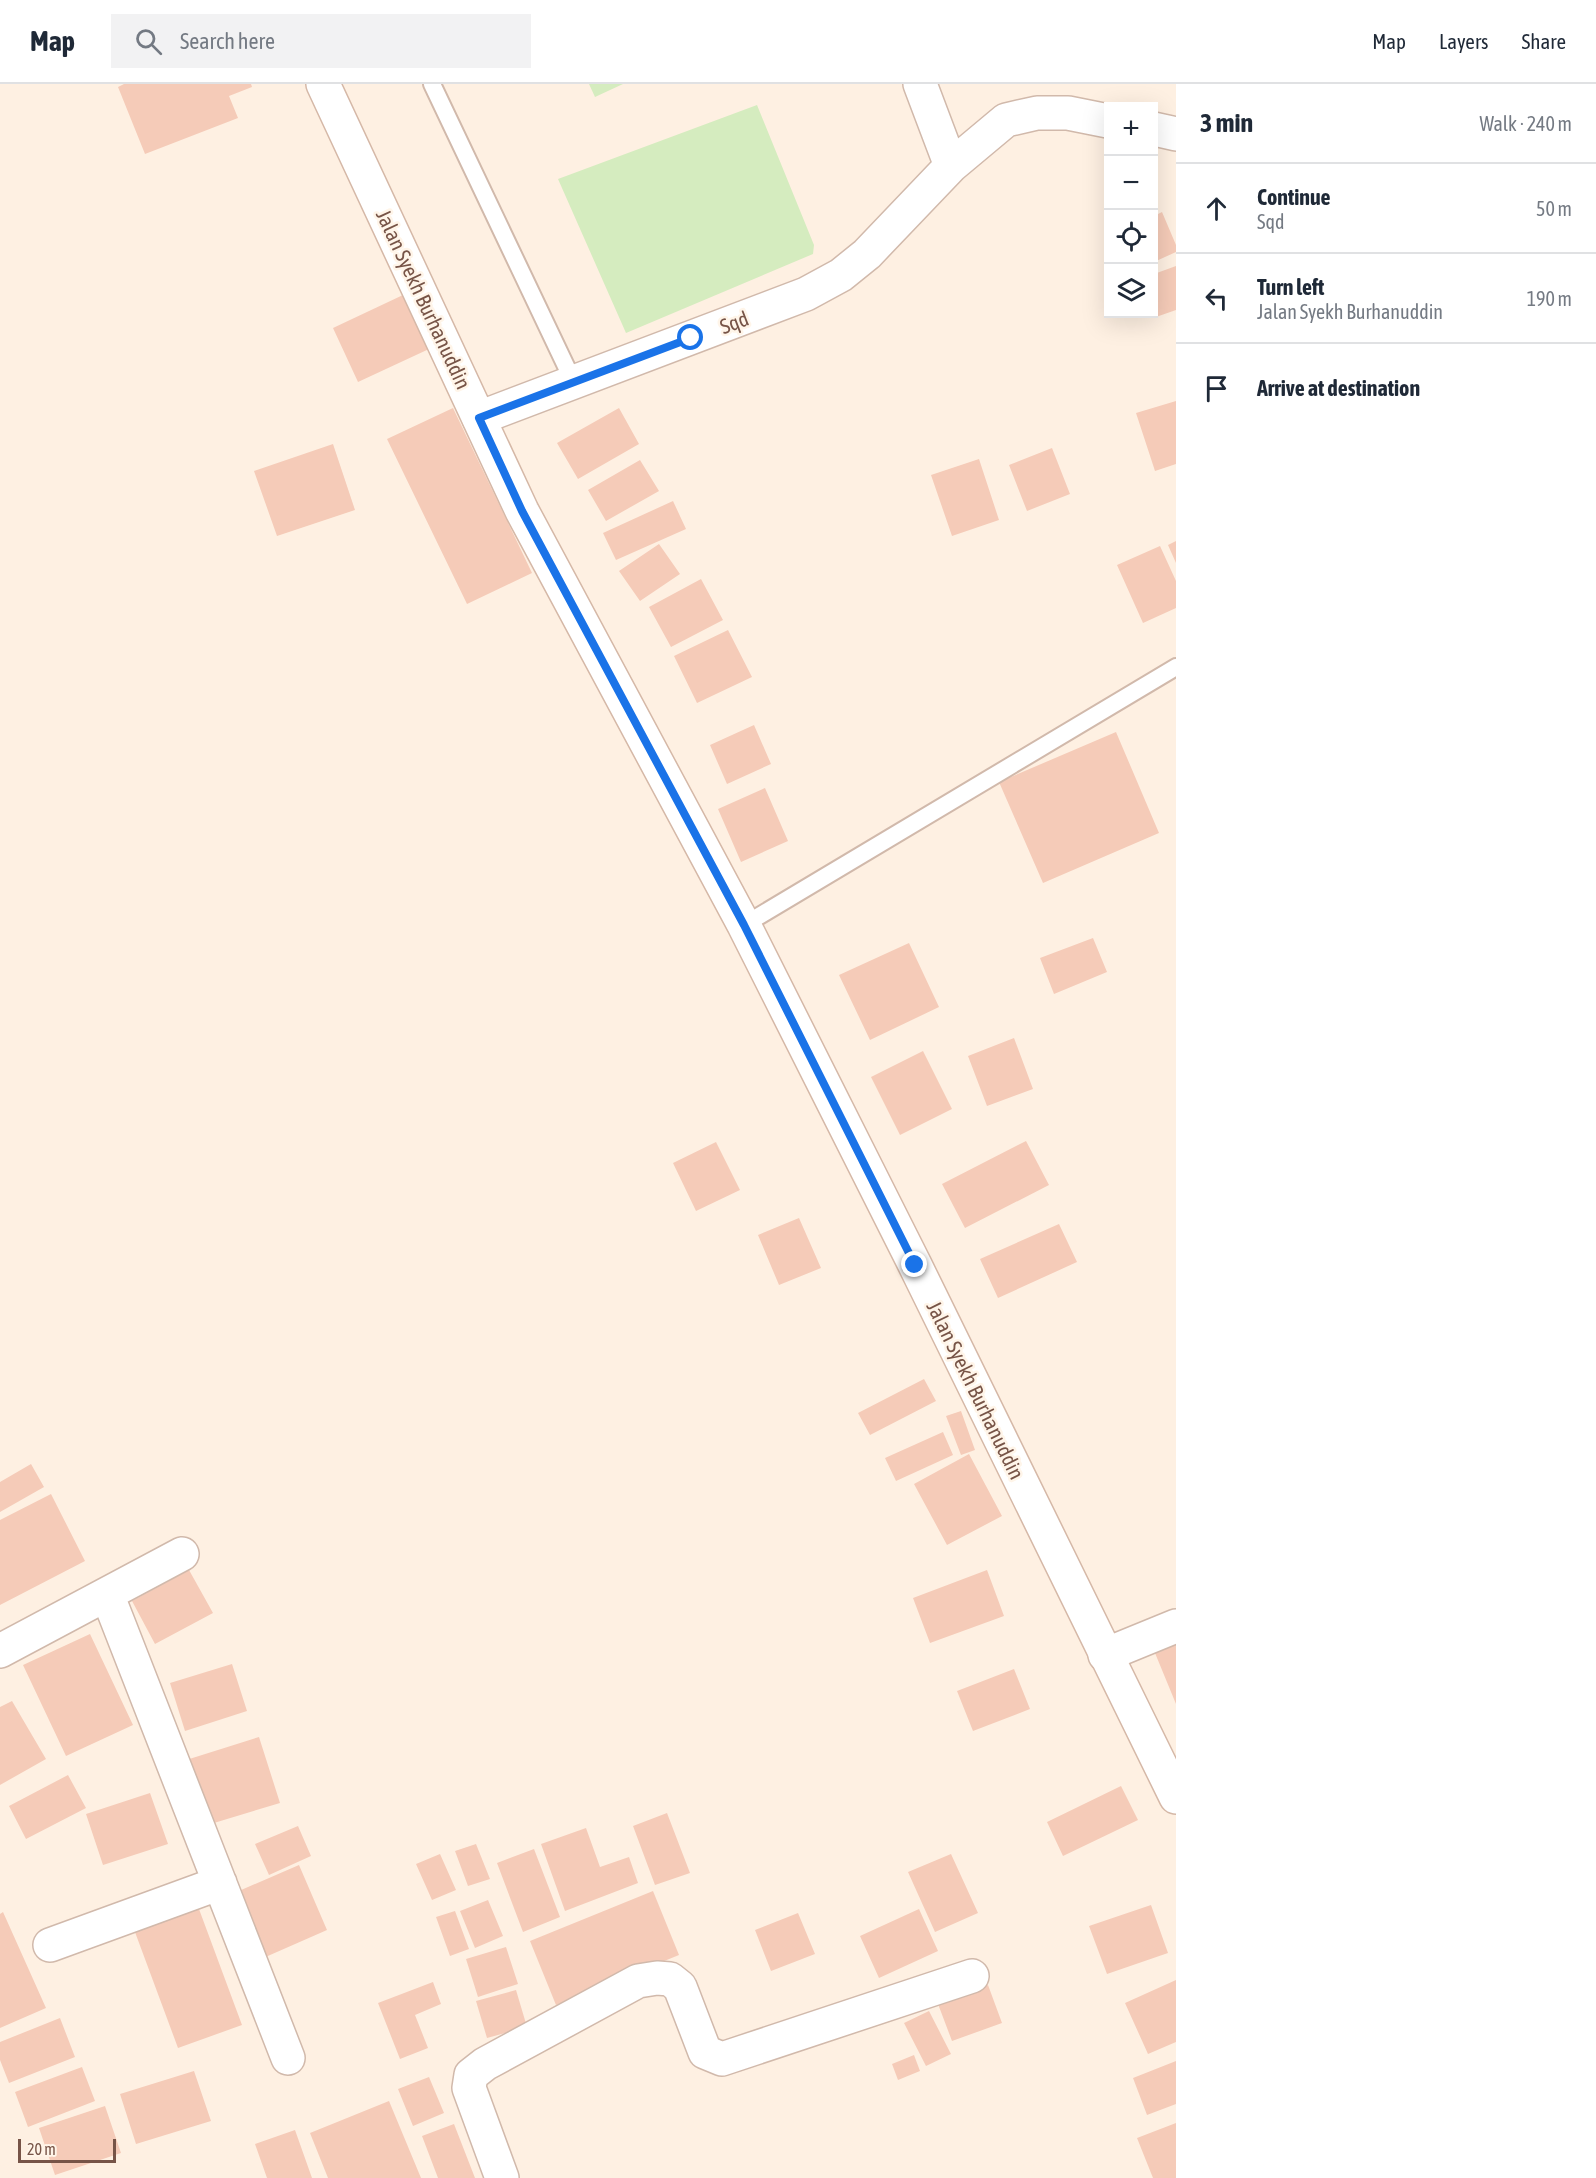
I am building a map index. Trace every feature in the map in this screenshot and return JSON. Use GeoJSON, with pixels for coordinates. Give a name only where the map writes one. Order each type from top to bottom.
{"type":"FeatureCollection","features":[{"type":"Feature","properties":{"kind":"street","name":"Jalan Syekh Burhanuddin"},"geometry":{"type":"LineString","coordinates":[[323,84],[522,511],[744,925],[910,1255],[1176,1797]]}},
{"type":"Feature","properties":{"kind":"street"},"geometry":{"type":"LineString","coordinates":[[920,84],[951,166]]}},
{"type":"Feature","properties":{"kind":"street","name":"Sqd"},"geometry":{"type":"LineString","coordinates":[[479,418],[806,294],[841,275],[867,254],[951,166],[1006,120],[1037,113],[1068,113],[1104,120]]}},
{"type":"Feature","properties":{"kind":"street"},"geometry":{"type":"LineString","coordinates":[[1158,130],[1176,134]]}},
{"type":"Feature","properties":{"kind":"street"},"geometry":{"type":"LineString","coordinates":[[0,1651],[182,1554]]}},
{"type":"Feature","properties":{"kind":"street"},"geometry":{"type":"LineString","coordinates":[[107,1594],[288,2058]]}},
{"type":"Feature","properties":{"kind":"street"},"geometry":{"type":"LineString","coordinates":[[1105,1655],[1176,1626]]}},
{"type":"Feature","properties":{"kind":"street"},"geometry":{"type":"LineString","coordinates":[[50,1945],[220,1883]]}},
{"type":"Feature","properties":{"kind":"street"},"geometry":{"type":"LineString","coordinates":[[502,2178],[469,2088],[471,2075],[485,2064],[638,1981],[657,1978],[670,1979],[680,1987],[705,2052],[722,2059],[972,1976]]}},
{"type":"Feature","properties":{"kind":"lane"},"geometry":{"type":"LineString","coordinates":[[432,84],[574,382]]}},
{"type":"Feature","properties":{"kind":"lane"},"geometry":{"type":"LineString","coordinates":[[744,925],[1176,667]]}},
{"type":"Feature","properties":{"kind":"green space"},"geometry":{"type":"Polygon","coordinates":[[[589,84],[623,84],[595,97],[589,84]]]}},
{"type":"Feature","properties":{"kind":"green space"},"geometry":{"type":"Polygon","coordinates":[[[757,105],[814,245],[813,254],[626,333],[558,179],[757,105]]]}},
{"type":"Feature","properties":{"kind":"building"},"geometry":{"type":"Polygon","coordinates":[[[124,84],[251,84],[252,87],[229,96],[238,118],[145,154],[118,87],[124,84]]]}},
{"type":"Feature","properties":{"kind":"building"},"geometry":{"type":"Polygon","coordinates":[[[1162,212],[1176,245],[1176,252],[1158,260],[1158,214],[1162,212]]]}},
{"type":"Feature","properties":{"kind":"building"},"geometry":{"type":"Polygon","coordinates":[[[1176,266],[1176,310],[1158,316],[1158,273],[1176,266]]]}},
{"type":"Feature","properties":{"kind":"building"},"geometry":{"type":"Polygon","coordinates":[[[403,295],[429,349],[358,382],[333,328],[403,295]]]}},
{"type":"Feature","properties":{"kind":"building"},"geometry":{"type":"Polygon","coordinates":[[[1176,401],[1176,464],[1155,471],[1136,413],[1176,401]]]}},
{"type":"Feature","properties":{"kind":"building"},"geometry":{"type":"Polygon","coordinates":[[[453,408],[532,573],[467,604],[387,439],[453,408]]]}},
{"type":"Feature","properties":{"kind":"building"},"geometry":{"type":"Polygon","coordinates":[[[619,408],[639,444],[578,479],[557,443],[619,408]]]}},
{"type":"Feature","properties":{"kind":"building"},"geometry":{"type":"Polygon","coordinates":[[[333,444],[355,510],[277,536],[254,471],[333,444]]]}},
{"type":"Feature","properties":{"kind":"building"},"geometry":{"type":"Polygon","coordinates":[[[1052,448],[1070,494],[1027,511],[1009,465],[1052,448]]]}},
{"type":"Feature","properties":{"kind":"building"},"geometry":{"type":"Polygon","coordinates":[[[979,459],[999,520],[952,536],[931,475],[979,459]]]}},
{"type":"Feature","properties":{"kind":"building"},"geometry":{"type":"Polygon","coordinates":[[[640,460],[659,491],[606,521],[588,490],[640,460]]]}},
{"type":"Feature","properties":{"kind":"building"},"geometry":{"type":"Polygon","coordinates":[[[673,501],[686,529],[616,560],[603,533],[673,501]]]}},
{"type":"Feature","properties":{"kind":"building"},"geometry":{"type":"Polygon","coordinates":[[[1176,541],[1176,563],[1168,545],[1176,541]]]}},
{"type":"Feature","properties":{"kind":"building"},"geometry":{"type":"Polygon","coordinates":[[[659,544],[680,574],[640,601],[619,571],[659,544]]]}},
{"type":"Feature","properties":{"kind":"building"},"geometry":{"type":"Polygon","coordinates":[[[1160,546],[1176,581],[1176,608],[1143,623],[1117,565],[1160,546]]]}},
{"type":"Feature","properties":{"kind":"building"},"geometry":{"type":"Polygon","coordinates":[[[701,579],[723,620],[671,647],[649,607],[701,579]]]}},
{"type":"Feature","properties":{"kind":"building"},"geometry":{"type":"Polygon","coordinates":[[[728,630],[752,677],[697,703],[674,656],[728,630]]]}},
{"type":"Feature","properties":{"kind":"building"},"geometry":{"type":"Polygon","coordinates":[[[754,725],[771,764],[727,784],[710,745],[754,725]]]}},
{"type":"Feature","properties":{"kind":"building"},"geometry":{"type":"Polygon","coordinates":[[[1116,732],[1159,833],[1043,883],[999,782],[1116,732]]]}},
{"type":"Feature","properties":{"kind":"building"},"geometry":{"type":"Polygon","coordinates":[[[765,788],[788,841],[741,862],[718,809],[765,788]]]}},
{"type":"Feature","properties":{"kind":"building"},"geometry":{"type":"Polygon","coordinates":[[[1093,938],[1107,972],[1054,994],[1040,958],[1093,938]]]}},
{"type":"Feature","properties":{"kind":"building"},"geometry":{"type":"Polygon","coordinates":[[[909,943],[939,1007],[870,1040],[839,975],[909,943]]]}},
{"type":"Feature","properties":{"kind":"building"},"geometry":{"type":"Polygon","coordinates":[[[1014,1038],[1033,1089],[987,1106],[968,1056],[1014,1038]]]}},
{"type":"Feature","properties":{"kind":"building"},"geometry":{"type":"Polygon","coordinates":[[[923,1051],[952,1109],[900,1135],[871,1077],[923,1051]]]}},
{"type":"Feature","properties":{"kind":"building"},"geometry":{"type":"Polygon","coordinates":[[[1026,1141],[1049,1185],[965,1228],[942,1184],[1026,1141]]]}},
{"type":"Feature","properties":{"kind":"building"},"geometry":{"type":"Polygon","coordinates":[[[716,1142],[740,1190],[696,1211],[673,1163],[716,1142]]]}},
{"type":"Feature","properties":{"kind":"building"},"geometry":{"type":"Polygon","coordinates":[[[799,1218],[821,1268],[779,1285],[758,1235],[799,1218]]]}},
{"type":"Feature","properties":{"kind":"building"},"geometry":{"type":"Polygon","coordinates":[[[1059,1224],[1077,1262],[998,1298],[980,1259],[1059,1224]]]}},
{"type":"Feature","properties":{"kind":"building"},"geometry":{"type":"Polygon","coordinates":[[[924,1379],[936,1401],[870,1435],[858,1413],[924,1379]]]}},
{"type":"Feature","properties":{"kind":"building"},"geometry":{"type":"Polygon","coordinates":[[[961,1411],[975,1450],[961,1455],[946,1416],[961,1411]]]}},
{"type":"Feature","properties":{"kind":"building"},"geometry":{"type":"Polygon","coordinates":[[[943,1432],[953,1455],[896,1481],[885,1458],[943,1432]]]}},
{"type":"Feature","properties":{"kind":"building"},"geometry":{"type":"Polygon","coordinates":[[[969,1454],[1002,1516],[947,1545],[914,1484],[969,1454]]]}},
{"type":"Feature","properties":{"kind":"building"},"geometry":{"type":"Polygon","coordinates":[[[31,1464],[44,1487],[0,1512],[0,1482],[31,1464]]]}},
{"type":"Feature","properties":{"kind":"building"},"geometry":{"type":"Polygon","coordinates":[[[51,1494],[85,1561],[0,1605],[0,1520],[51,1494]]]}},
{"type":"Feature","properties":{"kind":"building"},"geometry":{"type":"Polygon","coordinates":[[[189,1570],[213,1613],[155,1644],[132,1601],[189,1570]]]}},
{"type":"Feature","properties":{"kind":"building"},"geometry":{"type":"Polygon","coordinates":[[[987,1570],[1004,1616],[930,1643],[913,1598],[987,1570]]]}},
{"type":"Feature","properties":{"kind":"building"},"geometry":{"type":"Polygon","coordinates":[[[90,1634],[133,1725],[66,1756],[23,1665],[90,1634]]]}},
{"type":"Feature","properties":{"kind":"building"},"geometry":{"type":"Polygon","coordinates":[[[1176,1644],[1176,1704],[1155,1653],[1176,1644]]]}},
{"type":"Feature","properties":{"kind":"building"},"geometry":{"type":"Polygon","coordinates":[[[232,1664],[247,1711],[185,1731],[170,1683],[232,1664]]]}},
{"type":"Feature","properties":{"kind":"building"},"geometry":{"type":"Polygon","coordinates":[[[1014,1669],[1030,1709],[973,1731],[957,1691],[1014,1669]]]}},
{"type":"Feature","properties":{"kind":"building"},"geometry":{"type":"Polygon","coordinates":[[[12,1701],[46,1759],[0,1785],[0,1707],[12,1701]]]}},
{"type":"Feature","properties":{"kind":"building"},"geometry":{"type":"Polygon","coordinates":[[[259,1737],[280,1803],[204,1826],[183,1761],[259,1737]]]}},
{"type":"Feature","properties":{"kind":"building"},"geometry":{"type":"Polygon","coordinates":[[[68,1775],[86,1808],[26,1839],[9,1806],[68,1775]]]}},
{"type":"Feature","properties":{"kind":"building"},"geometry":{"type":"Polygon","coordinates":[[[1121,1786],[1138,1820],[1063,1856],[1047,1822],[1121,1786]]]}},
{"type":"Feature","properties":{"kind":"building"},"geometry":{"type":"Polygon","coordinates":[[[150,1793],[168,1844],[103,1865],[86,1814],[150,1793]]]}},
{"type":"Feature","properties":{"kind":"building"},"geometry":{"type":"Polygon","coordinates":[[[667,1813],[690,1873],[655,1885],[633,1826],[667,1813]]]}},
{"type":"Feature","properties":{"kind":"building"},"geometry":{"type":"Polygon","coordinates":[[[298,1826],[311,1856],[269,1875],[255,1844],[298,1826]]]}},
{"type":"Feature","properties":{"kind":"building"},"geometry":{"type":"Polygon","coordinates":[[[586,1828],[600,1867],[629,1857],[638,1883],[565,1911],[541,1844],[586,1828]]]}},
{"type":"Feature","properties":{"kind":"building"},"geometry":{"type":"Polygon","coordinates":[[[476,1844],[490,1879],[468,1886],[455,1851],[476,1844]]]}},
{"type":"Feature","properties":{"kind":"building"},"geometry":{"type":"Polygon","coordinates":[[[534,1849],[560,1917],[523,1932],[497,1863],[534,1849]]]}},
{"type":"Feature","properties":{"kind":"building"},"geometry":{"type":"Polygon","coordinates":[[[440,1854],[456,1890],[432,1900],[416,1864],[440,1854]]]}},
{"type":"Feature","properties":{"kind":"building"},"geometry":{"type":"Polygon","coordinates":[[[951,1854],[978,1913],[935,1932],[908,1872],[951,1854]]]}},
{"type":"Feature","properties":{"kind":"building"},"geometry":{"type":"Polygon","coordinates":[[[299,1865],[327,1930],[261,1959],[232,1894],[299,1865]]]}},
{"type":"Feature","properties":{"kind":"building"},"geometry":{"type":"Polygon","coordinates":[[[653,1891],[679,1955],[556,2005],[530,1941],[653,1891]]]}},
{"type":"Feature","properties":{"kind":"building"},"geometry":{"type":"Polygon","coordinates":[[[488,1900],[503,1936],[475,1948],[460,1911],[488,1900]]]}},
{"type":"Feature","properties":{"kind":"building"},"geometry":{"type":"Polygon","coordinates":[[[196,1901],[242,2025],[178,2048],[132,1924],[196,1901]]]}},
{"type":"Feature","properties":{"kind":"building"},"geometry":{"type":"Polygon","coordinates":[[[1151,1905],[1168,1953],[1107,1974],[1089,1926],[1151,1905]]]}},
{"type":"Feature","properties":{"kind":"building"},"geometry":{"type":"Polygon","coordinates":[[[919,1909],[938,1951],[879,1978],[860,1936],[919,1909]]]}},
{"type":"Feature","properties":{"kind":"building"},"geometry":{"type":"Polygon","coordinates":[[[455,1911],[469,1949],[450,1956],[436,1917],[455,1911]]]}},
{"type":"Feature","properties":{"kind":"building"},"geometry":{"type":"Polygon","coordinates":[[[3,1912],[46,2008],[0,2028],[0,1914],[3,1912]]]}},
{"type":"Feature","properties":{"kind":"building"},"geometry":{"type":"Polygon","coordinates":[[[798,1913],[815,1954],[771,1971],[755,1930],[798,1913]]]}},
{"type":"Feature","properties":{"kind":"building"},"geometry":{"type":"Polygon","coordinates":[[[506,1947],[518,1984],[478,1997],[466,1959],[506,1947]]]}},
{"type":"Feature","properties":{"kind":"building"},"geometry":{"type":"Polygon","coordinates":[[[1176,1980],[1176,2042],[1148,2054],[1125,2003],[1176,1980]]]}},
{"type":"Feature","properties":{"kind":"building"},"geometry":{"type":"Polygon","coordinates":[[[433,1982],[441,2004],[415,2015],[428,2048],[400,2059],[378,2003],[433,1982]]]}},
{"type":"Feature","properties":{"kind":"building"},"geometry":{"type":"Polygon","coordinates":[[[988,1985],[1002,2023],[952,2041],[938,2004],[988,1985]]]}},
{"type":"Feature","properties":{"kind":"building"},"geometry":{"type":"Polygon","coordinates":[[[516,1990],[527,2027],[487,2038],[476,2001],[516,1990]]]}},
{"type":"Feature","properties":{"kind":"building"},"geometry":{"type":"Polygon","coordinates":[[[929,2011],[951,2054],[926,2066],[904,2023],[929,2011]]]}},
{"type":"Feature","properties":{"kind":"building"},"geometry":{"type":"Polygon","coordinates":[[[60,2018],[75,2057],[9,2083],[0,2060],[0,2042],[60,2018]]]}},
{"type":"Feature","properties":{"kind":"building"},"geometry":{"type":"Polygon","coordinates":[[[914,2055],[920,2071],[898,2080],[892,2064],[914,2055]]]}},
{"type":"Feature","properties":{"kind":"building"},"geometry":{"type":"Polygon","coordinates":[[[1176,2061],[1176,2104],[1147,2115],[1133,2078],[1176,2061]]]}},
{"type":"Feature","properties":{"kind":"building"},"geometry":{"type":"Polygon","coordinates":[[[82,2067],[95,2101],[28,2127],[15,2092],[82,2067]]]}},
{"type":"Feature","properties":{"kind":"building"},"geometry":{"type":"Polygon","coordinates":[[[194,2071],[211,2121],[136,2144],[120,2094],[194,2071]]]}},
{"type":"Feature","properties":{"kind":"building"},"geometry":{"type":"Polygon","coordinates":[[[429,2077],[444,2113],[413,2126],[398,2089],[429,2077]]]}},
{"type":"Feature","properties":{"kind":"building"},"geometry":{"type":"Polygon","coordinates":[[[389,2101],[421,2178],[328,2178],[310,2133],[389,2101]]]}},
{"type":"Feature","properties":{"kind":"building"},"geometry":{"type":"Polygon","coordinates":[[[105,2106],[121,2153],[55,2175],[39,2128],[105,2106]]]}},
{"type":"Feature","properties":{"kind":"building"},"geometry":{"type":"Polygon","coordinates":[[[1176,2123],[1176,2178],[1153,2178],[1137,2138],[1176,2123]]]}},
{"type":"Feature","properties":{"kind":"building"},"geometry":{"type":"Polygon","coordinates":[[[454,2124],[475,2178],[438,2178],[422,2136],[454,2124]]]}},
{"type":"Feature","properties":{"kind":"building"},"geometry":{"type":"Polygon","coordinates":[[[295,2130],[312,2178],[267,2178],[255,2144],[295,2130]]]}},
{"type":"Feature","properties":{"kind":"route"},"geometry":{"type":"LineString","coordinates":[[691,338],[479,418],[522,511],[744,925],[915,1265]]}}]}
